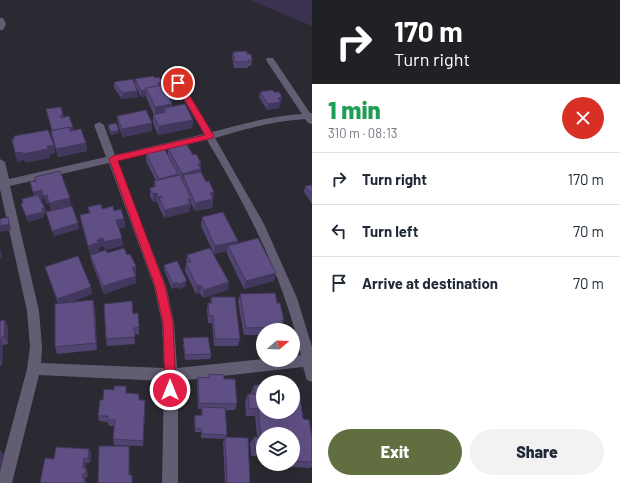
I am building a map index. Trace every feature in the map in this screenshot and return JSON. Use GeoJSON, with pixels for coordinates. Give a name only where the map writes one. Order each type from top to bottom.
{"type":"FeatureCollection","features":[{"type":"Feature","properties":{"kind":"street"},"geometry":{"type":"LineString","coordinates":[[0,20],[2,24],[0,28]]}},
{"type":"Feature","properties":{"kind":"street"},"geometry":{"type":"LineString","coordinates":[[270,60],[311,119]]}},
{"type":"Feature","properties":{"kind":"street"},"geometry":{"type":"LineString","coordinates":[[178,83],[246,200],[282,273],[298,317],[312,376]]}},
{"type":"Feature","properties":{"kind":"street"},"geometry":{"type":"LineString","coordinates":[[3,185],[210,136],[256,123],[282,118],[311,119]]}},
{"type":"Feature","properties":{"kind":"street"},"geometry":{"type":"LineString","coordinates":[[99,125],[160,286],[168,323],[170,374],[170,483]]}},
{"type":"Feature","properties":{"kind":"street"},"geometry":{"type":"LineString","coordinates":[[0,162],[3,185],[33,311],[36,347],[34,369],[4,483]]}},
{"type":"Feature","properties":{"kind":"street"},"geometry":{"type":"LineString","coordinates":[[34,369],[170,374],[309,360]]}},
{"type":"Feature","properties":{"kind":"shaded area"},"geometry":{"type":"Polygon","coordinates":[[[250,0],[312,0],[312,26],[250,0]]]}},
{"type":"Feature","properties":{"kind":"building"},"geometry":{"type":"Polygon","coordinates":[[[247,51],[247,54],[251,54],[252,60],[248,60],[249,62],[235,62],[233,52],[247,51]]]}},
{"type":"Feature","properties":{"kind":"building"},"geometry":{"type":"Polygon","coordinates":[[[154,76],[155,78],[159,77],[162,82],[158,83],[160,86],[146,88],[146,90],[141,91],[135,79],[154,76]]]}},
{"type":"Feature","properties":{"kind":"building"},"geometry":{"type":"Polygon","coordinates":[[[133,79],[137,91],[122,93],[114,82],[133,79]]]}},
{"type":"Feature","properties":{"kind":"building"},"geometry":{"type":"Polygon","coordinates":[[[163,85],[172,99],[169,99],[172,104],[155,107],[146,88],[163,85]]]}},
{"type":"Feature","properties":{"kind":"building"},"geometry":{"type":"Polygon","coordinates":[[[272,90],[274,92],[279,92],[282,97],[278,98],[281,102],[268,104],[260,92],[272,90]]]}},
{"type":"Feature","properties":{"kind":"building"},"geometry":{"type":"Polygon","coordinates":[[[185,104],[193,120],[159,126],[153,115],[166,112],[164,108],[185,104]]]}},
{"type":"Feature","properties":{"kind":"building"},"geometry":{"type":"Polygon","coordinates":[[[61,107],[63,115],[60,116],[61,118],[69,116],[73,127],[52,130],[46,109],[61,107]]]}},
{"type":"Feature","properties":{"kind":"building"},"geometry":{"type":"Polygon","coordinates":[[[146,110],[152,123],[122,129],[117,116],[146,110]]]}},
{"type":"Feature","properties":{"kind":"building"},"geometry":{"type":"Polygon","coordinates":[[[116,123],[119,130],[111,132],[108,125],[116,123]]]}},
{"type":"Feature","properties":{"kind":"building"},"geometry":{"type":"Polygon","coordinates":[[[69,127],[70,131],[81,129],[86,143],[56,149],[51,131],[69,127]]]}},
{"type":"Feature","properties":{"kind":"building"},"geometry":{"type":"Polygon","coordinates":[[[48,130],[54,145],[47,146],[48,149],[23,154],[22,152],[15,153],[12,139],[14,139],[14,136],[48,130]]]}},
{"type":"Feature","properties":{"kind":"building"},"geometry":{"type":"Polygon","coordinates":[[[186,143],[193,155],[196,154],[201,163],[198,164],[201,169],[182,174],[168,148],[186,143]]]}},
{"type":"Feature","properties":{"kind":"building"},"geometry":{"type":"Polygon","coordinates":[[[164,148],[178,174],[159,179],[146,153],[164,148]]]}},
{"type":"Feature","properties":{"kind":"building"},"geometry":{"type":"Polygon","coordinates":[[[60,171],[70,198],[49,203],[47,195],[43,196],[42,190],[33,192],[30,182],[36,181],[35,177],[60,171]]]}},
{"type":"Feature","properties":{"kind":"building"},"geometry":{"type":"Polygon","coordinates":[[[201,172],[206,182],[209,181],[214,192],[210,193],[213,199],[195,203],[183,175],[201,172]]]}},
{"type":"Feature","properties":{"kind":"building"},"geometry":{"type":"Polygon","coordinates":[[[180,175],[191,199],[188,199],[190,204],[165,210],[159,198],[162,196],[158,197],[157,193],[153,194],[150,188],[156,186],[154,181],[180,175]]]}},
{"type":"Feature","properties":{"kind":"building"},"geometry":{"type":"Polygon","coordinates":[[[312,185],[312,195],[305,186],[312,185]]]}},
{"type":"Feature","properties":{"kind":"building"},"geometry":{"type":"Polygon","coordinates":[[[38,195],[45,208],[42,208],[43,212],[26,216],[21,204],[23,203],[22,199],[38,195]]]}},
{"type":"Feature","properties":{"kind":"building"},"geometry":{"type":"Polygon","coordinates":[[[101,204],[102,209],[113,206],[114,211],[121,209],[124,219],[116,220],[122,238],[104,242],[103,238],[97,240],[98,243],[88,246],[80,215],[90,213],[88,207],[101,204]]]}},
{"type":"Feature","properties":{"kind":"building"},"geometry":{"type":"Polygon","coordinates":[[[72,206],[78,223],[52,231],[46,212],[72,206]]]}},
{"type":"Feature","properties":{"kind":"building"},"geometry":{"type":"Polygon","coordinates":[[[223,212],[238,241],[215,246],[202,217],[223,212]]]}},
{"type":"Feature","properties":{"kind":"building"},"geometry":{"type":"Polygon","coordinates":[[[8,217],[9,224],[0,226],[0,219],[8,217]]]}},
{"type":"Feature","properties":{"kind":"building"},"geometry":{"type":"Polygon","coordinates":[[[258,238],[276,273],[246,281],[228,246],[258,238]]]}},
{"type":"Feature","properties":{"kind":"building"},"geometry":{"type":"Polygon","coordinates":[[[124,248],[127,255],[130,254],[136,266],[132,268],[136,276],[103,286],[90,255],[106,250],[107,253],[124,248]]]}},
{"type":"Feature","properties":{"kind":"building"},"geometry":{"type":"Polygon","coordinates":[[[210,248],[229,282],[204,290],[201,285],[197,286],[186,263],[191,262],[187,255],[210,248]]]}},
{"type":"Feature","properties":{"kind":"building"},"geometry":{"type":"Polygon","coordinates":[[[78,256],[91,287],[57,299],[45,267],[78,256]]]}},
{"type":"Feature","properties":{"kind":"building"},"geometry":{"type":"Polygon","coordinates":[[[177,261],[186,282],[178,284],[177,282],[173,284],[164,265],[177,261]]]}},
{"type":"Feature","properties":{"kind":"building"},"geometry":{"type":"Polygon","coordinates":[[[275,293],[277,303],[280,303],[284,320],[282,320],[282,323],[256,323],[256,328],[246,328],[240,294],[275,293]]]}},
{"type":"Feature","properties":{"kind":"building"},"geometry":{"type":"Polygon","coordinates":[[[211,297],[235,297],[240,339],[215,339],[213,316],[209,316],[208,303],[212,303],[211,297]]]}},
{"type":"Feature","properties":{"kind":"building"},"geometry":{"type":"Polygon","coordinates":[[[93,300],[96,343],[55,347],[55,304],[93,300]]]}},
{"type":"Feature","properties":{"kind":"building"},"geometry":{"type":"Polygon","coordinates":[[[132,301],[133,314],[138,313],[139,327],[134,328],[135,337],[106,339],[104,304],[132,301]]]}},
{"type":"Feature","properties":{"kind":"building"},"geometry":{"type":"Polygon","coordinates":[[[5,320],[4,337],[0,338],[0,321],[5,320]]]}},
{"type":"Feature","properties":{"kind":"building"},"geometry":{"type":"Polygon","coordinates":[[[208,337],[211,354],[185,355],[183,338],[208,337]]]}},
{"type":"Feature","properties":{"kind":"building"},"geometry":{"type":"Polygon","coordinates":[[[209,374],[224,375],[224,379],[235,379],[237,404],[199,403],[198,377],[209,378],[209,374]]]}},
{"type":"Feature","properties":{"kind":"building"},"geometry":{"type":"Polygon","coordinates":[[[254,385],[256,385],[256,409],[249,408],[248,394],[255,394],[254,385]]]}},
{"type":"Feature","properties":{"kind":"building"},"geometry":{"type":"Polygon","coordinates":[[[114,386],[126,386],[126,393],[139,394],[139,400],[145,400],[143,441],[113,439],[115,420],[108,420],[108,416],[98,416],[100,400],[103,400],[104,389],[114,390],[114,386]]]}},
{"type":"Feature","properties":{"kind":"building"},"geometry":{"type":"Polygon","coordinates":[[[300,396],[303,419],[309,420],[312,437],[312,462],[300,461],[300,427],[260,427],[259,419],[300,419],[300,396]]]}},
{"type":"Feature","properties":{"kind":"building"},"geometry":{"type":"Polygon","coordinates":[[[202,407],[225,408],[227,435],[202,434],[201,429],[195,428],[195,415],[202,416],[202,407]]]}},
{"type":"Feature","properties":{"kind":"building"},"geometry":{"type":"Polygon","coordinates":[[[225,437],[248,438],[250,483],[227,483],[225,437]]]}},
{"type":"Feature","properties":{"kind":"building"},"geometry":{"type":"Polygon","coordinates":[[[254,437],[256,437],[256,450],[255,450],[254,437]]]}},
{"type":"Feature","properties":{"kind":"building"},"geometry":{"type":"Polygon","coordinates":[[[99,446],[129,446],[129,475],[132,475],[132,483],[98,483],[99,446]]]}},
{"type":"Feature","properties":{"kind":"building"},"geometry":{"type":"Polygon","coordinates":[[[56,447],[89,449],[88,459],[84,458],[83,468],[86,468],[85,474],[83,474],[83,478],[85,479],[84,483],[40,483],[45,458],[54,459],[56,447]]]}},
{"type":"Feature","properties":{"kind":"route"},"geometry":{"type":"LineString","coordinates":[[170,390],[170,347],[168,323],[160,286],[113,159],[210,136],[178,83]]}}]}
